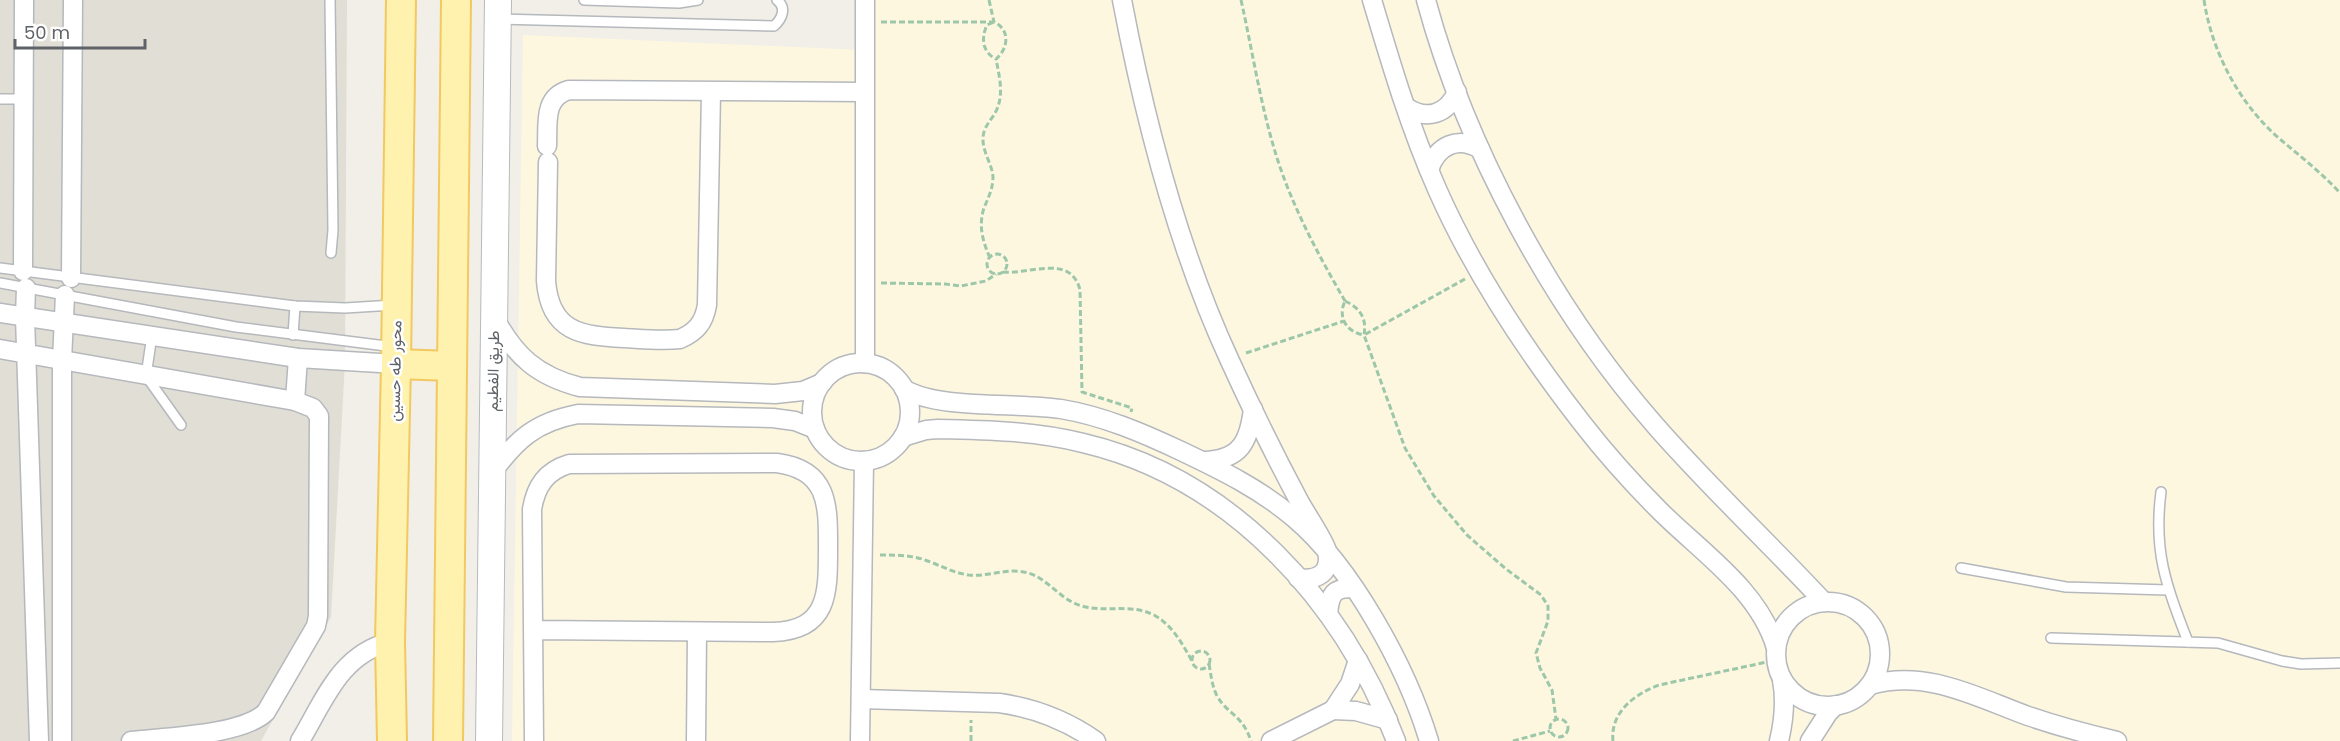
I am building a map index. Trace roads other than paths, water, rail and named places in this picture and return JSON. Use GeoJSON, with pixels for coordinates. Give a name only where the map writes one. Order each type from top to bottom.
{"type":"FeatureCollection","features":[{"type":"Feature","properties":{"kind":"main road","name":"محور طه حسين"},"geometry":{"type":"LineString","coordinates":[[392,741],[390,642],[401,0]]}},
{"type":"Feature","properties":{"kind":"main road"},"geometry":{"type":"LineString","coordinates":[[448,741],[456,0]]}},
{"type":"Feature","properties":{"kind":"main road"},"geometry":{"type":"LineString","coordinates":[[396,355],[452,366]]}},
{"type":"Feature","properties":{"kind":"street"},"geometry":{"type":"LineString","coordinates":[[24,0],[24,280],[39,741]]}},
{"type":"Feature","properties":{"kind":"street"},"geometry":{"type":"LineString","coordinates":[[71,278],[73,0]]}},
{"type":"Feature","properties":{"kind":"street"},"geometry":{"type":"LineString","coordinates":[[865,0],[865,363]]}},
{"type":"Feature","properties":{"kind":"street"},"geometry":{"type":"LineString","coordinates":[[1122,0],[1134,60],[1162,171],[1193,267],[1229,359],[1297,497],[1327,551],[1377,626],[1403,675],[1430,741]]}},
{"type":"Feature","properties":{"kind":"street"},"geometry":{"type":"LineString","coordinates":[[1372,0],[1429,170],[1456,229],[1517,333],[1584,425],[1659,510],[1744,593],[1764,620],[1782,680],[1785,713],[1779,741]]}},
{"type":"Feature","properties":{"kind":"street"},"geometry":{"type":"LineString","coordinates":[[1426,0],[1457,92],[1480,149],[1543,267],[1593,345],[1620,382],[1687,461],[1823,601]]}},
{"type":"Feature","properties":{"kind":"street","name":"طريق الفطيم"},"geometry":{"type":"LineString","coordinates":[[489,741],[498,9]]}},
{"type":"Feature","properties":{"kind":"street"},"geometry":{"type":"LineString","coordinates":[[711,92],[705,317],[690,335],[680,339],[592,336],[577,333],[563,324],[553,312],[547,297],[547,154],[549,106],[552,100],[569,90],[864,92]]}},
{"type":"Feature","properties":{"kind":"street"},"geometry":{"type":"LineString","coordinates":[[1406,107],[1425,115],[1436,114],[1453,102],[1457,92]]}},
{"type":"Feature","properties":{"kind":"street"},"geometry":{"type":"LineString","coordinates":[[1429,170],[1432,159],[1439,150],[1449,144],[1460,142],[1480,149]]}},
{"type":"Feature","properties":{"kind":"street"},"geometry":{"type":"LineString","coordinates":[[62,741],[65,296]]}},
{"type":"Feature","properties":{"kind":"street"},"geometry":{"type":"LineString","coordinates":[[0,312],[298,358],[396,355]]}},
{"type":"Feature","properties":{"kind":"street"},"geometry":{"type":"LineString","coordinates":[[494,317],[516,351],[530,364],[545,374],[580,387],[775,394],[802,391],[822,384],[840,368],[865,363],[892,374],[904,389],[915,395],[939,400],[1062,409],[1125,427],[1227,472],[1287,513],[1327,551]]}},
{"type":"Feature","properties":{"kind":"street"},"geometry":{"type":"LineString","coordinates":[[0,349],[295,401],[313,408],[319,416],[318,616],[316,626],[260,718],[251,723],[224,729],[131,741]]}},
{"type":"Feature","properties":{"kind":"street"},"geometry":{"type":"LineString","coordinates":[[295,401],[298,358]]}},
{"type":"Feature","properties":{"kind":"street"},"geometry":{"type":"LineString","coordinates":[[822,384],[813,406],[815,429],[821,440],[839,456],[864,461],[886,454],[896,447],[903,437],[910,413],[904,389]]}},
{"type":"Feature","properties":{"kind":"street"},"geometry":{"type":"LineString","coordinates":[[1203,461],[1217,461],[1230,456],[1241,447],[1248,435],[1253,409]]}},
{"type":"Feature","properties":{"kind":"street"},"geometry":{"type":"LineString","coordinates":[[492,474],[511,449],[534,429],[548,422],[578,414],[773,418],[795,421],[815,429]]}},
{"type":"Feature","properties":{"kind":"street"},"geometry":{"type":"LineString","coordinates":[[903,437],[938,429],[1020,432],[1052,436],[1115,452],[1169,475],[1219,504],[1264,541],[1328,614],[1358,660],[1396,741]]}},
{"type":"Feature","properties":{"kind":"street"},"geometry":{"type":"LineString","coordinates":[[860,741],[864,461]]}},
{"type":"Feature","properties":{"kind":"street"},"geometry":{"type":"LineString","coordinates":[[534,741],[535,630],[532,509],[535,493],[542,482],[559,467],[582,463],[777,463],[802,469],[821,487],[828,512],[828,587],[824,603],[816,616],[804,626],[789,632],[535,630]]}},
{"type":"Feature","properties":{"kind":"street"},"geometry":{"type":"LineString","coordinates":[[1298,578],[1308,580],[1318,578],[1324,572],[1327,551]]}},
{"type":"Feature","properties":{"kind":"street"},"geometry":{"type":"LineString","coordinates":[[1328,614],[1329,600],[1334,592],[1341,588],[1353,588]]}},
{"type":"Feature","properties":{"kind":"street"},"geometry":{"type":"LineString","coordinates":[[1776,654],[1780,631],[1791,616],[1806,606],[1823,601],[1840,602],[1856,609],[1869,620],[1877,635],[1880,652],[1878,670],[1870,685],[1849,702],[1836,705],[1811,704],[1790,690],[1782,680]]}},
{"type":"Feature","properties":{"kind":"street"},"geometry":{"type":"LineString","coordinates":[[696,741],[697,632]]}},
{"type":"Feature","properties":{"kind":"street"},"geometry":{"type":"LineString","coordinates":[[300,741],[347,665],[360,653],[376,645],[390,642]]}},
{"type":"Feature","properties":{"kind":"street"},"geometry":{"type":"LineString","coordinates":[[1333,710],[1350,684],[1358,660]]}},
{"type":"Feature","properties":{"kind":"street"},"geometry":{"type":"LineString","coordinates":[[1870,685],[1915,680],[1950,686],[2042,720],[2116,741]]}},
{"type":"Feature","properties":{"kind":"street"},"geometry":{"type":"LineString","coordinates":[[861,699],[999,703],[1061,719],[1096,741]]}},
{"type":"Feature","properties":{"kind":"street"},"geometry":{"type":"LineString","coordinates":[[1810,741],[1820,723],[1836,705]]}},
{"type":"Feature","properties":{"kind":"street"},"geometry":{"type":"LineString","coordinates":[[1272,741],[1333,710],[1356,711],[1388,720]]}},
{"type":"Feature","properties":{"kind":"lane"},"geometry":{"type":"LineString","coordinates":[[330,0],[333,230],[331,253]]}},
{"type":"Feature","properties":{"kind":"lane"},"geometry":{"type":"LineString","coordinates":[[586,20],[586,0],[660,2],[698,0]]}},
{"type":"Feature","properties":{"kind":"lane"},"geometry":{"type":"LineString","coordinates":[[498,9],[586,20],[774,26],[780,20],[783,11],[777,0]]}},
{"type":"Feature","properties":{"kind":"lane"},"geometry":{"type":"LineString","coordinates":[[659,22],[660,2]]}},
{"type":"Feature","properties":{"kind":"lane"},"geometry":{"type":"LineString","coordinates":[[0,99],[24,99]]}},
{"type":"Feature","properties":{"kind":"lane"},"geometry":{"type":"LineString","coordinates":[[0,268],[65,296],[396,355]]}},
{"type":"Feature","properties":{"kind":"lane"},"geometry":{"type":"LineString","coordinates":[[0,283],[71,278],[294,306],[356,308],[396,305]]}},
{"type":"Feature","properties":{"kind":"lane"},"geometry":{"type":"LineString","coordinates":[[293,335],[294,306]]}},
{"type":"Feature","properties":{"kind":"lane"},"geometry":{"type":"LineString","coordinates":[[152,335],[146,376],[181,425]]}},
{"type":"Feature","properties":{"kind":"lane"},"geometry":{"type":"LineString","coordinates":[[2161,492],[2158,522],[2159,551],[2168,590],[2188,642]]}},
{"type":"Feature","properties":{"kind":"lane"},"geometry":{"type":"LineString","coordinates":[[1961,568],[2073,588],[2168,590]]}},
{"type":"Feature","properties":{"kind":"lane"},"geometry":{"type":"LineString","coordinates":[[2051,638],[2232,645],[2291,663],[2340,663]]}}]}
